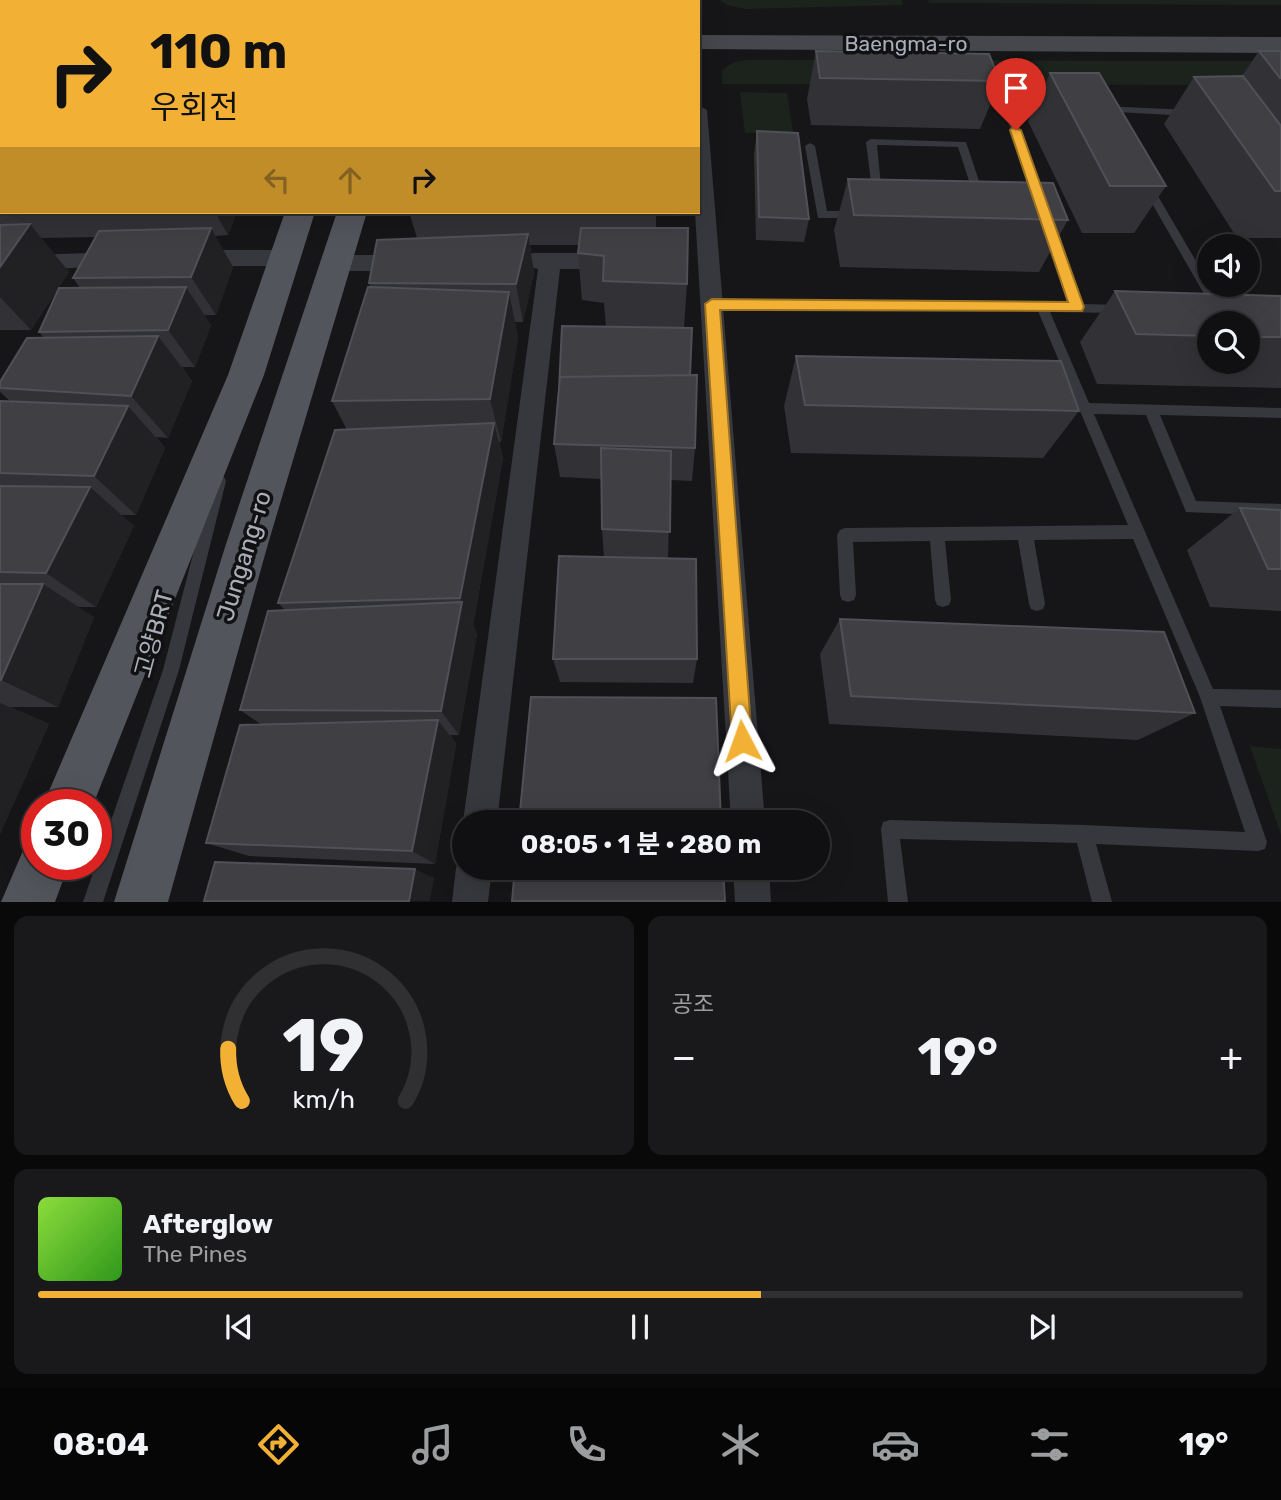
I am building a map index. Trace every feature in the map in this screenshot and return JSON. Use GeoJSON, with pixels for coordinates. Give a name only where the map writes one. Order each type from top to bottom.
{"type":"FeatureCollection","features":[{"type":"Feature","properties":{"kind":"main road","name":"Baengma-ro"},"geometry":{"type":"LineString","coordinates":[[700,27],[1281,26]]}},
{"type":"Feature","properties":{"kind":"main road","name":"Baengma-ro"},"geometry":{"type":"LineString","coordinates":[[700,42],[1281,45]]}},
{"type":"Feature","properties":{"kind":"main road"},"geometry":{"type":"LineString","coordinates":[[75,789],[247,375],[299,214]]}},
{"type":"Feature","properties":{"kind":"main road","name":"Jungang-ro"},"geometry":{"type":"LineString","coordinates":[[141,901],[247,544],[351,214]]}},
{"type":"Feature","properties":{"kind":"main road"},"geometry":{"type":"LineString","coordinates":[[28,901],[37,880]]}},
{"type":"Feature","properties":{"kind":"street"},"geometry":{"type":"LineString","coordinates":[[699,214],[699,262],[712,304],[747,810]]}},
{"type":"Feature","properties":{"kind":"street"},"geometry":{"type":"LineString","coordinates":[[171,259],[285,258]]}},
{"type":"Feature","properties":{"kind":"street"},"geometry":{"type":"LineString","coordinates":[[0,264],[145,259]]}},
{"type":"Feature","properties":{"kind":"street"},"geometry":{"type":"LineString","coordinates":[[80,285],[94,260]]}},
{"type":"Feature","properties":{"kind":"street"},"geometry":{"type":"LineString","coordinates":[[510,261],[634,261]]}},
{"type":"Feature","properties":{"kind":"street"},"geometry":{"type":"LineString","coordinates":[[481,810],[550,261]]}},
{"type":"Feature","properties":{"kind":"street"},"geometry":{"type":"LineString","coordinates":[[335,263],[430,262]]}},
{"type":"Feature","properties":{"kind":"street"},"geometry":{"type":"LineString","coordinates":[[470,901],[473,880]]}},
{"type":"Feature","properties":{"kind":"street"},"geometry":{"type":"LineString","coordinates":[[752,880],[753,901]]}},
{"type":"Feature","properties":{"kind":"lane"},"geometry":{"type":"LineString","coordinates":[[1044,206],[1008,108],[1062,108]]}},
{"type":"Feature","properties":{"kind":"lane"},"geometry":{"type":"LineString","coordinates":[[1088,109],[1196,113]]}},
{"type":"Feature","properties":{"kind":"lane"},"geometry":{"type":"LineString","coordinates":[[1102,109],[1109,121]]}},
{"type":"Feature","properties":{"kind":"lane"},"geometry":{"type":"LineString","coordinates":[[877,203],[871,142],[962,144],[982,205]]}},
{"type":"Feature","properties":{"kind":"lane"},"geometry":{"type":"LineString","coordinates":[[810,146],[822,215],[867,215]]}},
{"type":"Feature","properties":{"kind":"lane"},"geometry":{"type":"LineString","coordinates":[[1144,180],[1220,311]]}},
{"type":"Feature","properties":{"kind":"lane"},"geometry":{"type":"LineString","coordinates":[[1036,218],[1048,218],[1077,307]]}},
{"type":"Feature","properties":{"kind":"lane"},"geometry":{"type":"LineString","coordinates":[[712,304],[1129,309]]}},
{"type":"Feature","properties":{"kind":"lane"},"geometry":{"type":"LineString","coordinates":[[898,901],[890,829],[1258,842],[1208,697],[1042,307]]}},
{"type":"Feature","properties":{"kind":"lane","name":"고양BRT"},"geometry":{"type":"LineString","coordinates":[[93,901],[171,670],[247,375]]}},
{"type":"Feature","properties":{"kind":"lane"},"geometry":{"type":"LineString","coordinates":[[1085,408],[1281,413]]}},
{"type":"Feature","properties":{"kind":"lane"},"geometry":{"type":"LineString","coordinates":[[1151,410],[1191,507],[1281,510]]}},
{"type":"Feature","properties":{"kind":"lane"},"geometry":{"type":"LineString","coordinates":[[848,595],[845,535],[1138,533]]}},
{"type":"Feature","properties":{"kind":"lane"},"geometry":{"type":"LineString","coordinates":[[937,534],[943,600]]}},
{"type":"Feature","properties":{"kind":"lane"},"geometry":{"type":"LineString","coordinates":[[1025,534],[1037,604]]}},
{"type":"Feature","properties":{"kind":"lane"},"geometry":{"type":"LineString","coordinates":[[1208,697],[1281,699]]}},
{"type":"Feature","properties":{"kind":"lane"},"geometry":{"type":"LineString","coordinates":[[1084,834],[1102,901]]}},
{"type":"Feature","properties":{"kind":"shaded area"},"geometry":{"type":"Polygon","coordinates":[[[718,0],[902,0],[903,5],[746,9],[718,0]]]}},
{"type":"Feature","properties":{"kind":"shaded area"},"geometry":{"type":"Polygon","coordinates":[[[928,0],[1281,0],[1281,5],[929,3],[928,0]]]}},
{"type":"Feature","properties":{"kind":"shaded area"},"geometry":{"type":"Polygon","coordinates":[[[1281,61],[1281,85],[722,84],[722,70],[734,62],[1281,61]]]}},
{"type":"Feature","properties":{"kind":"shaded area"},"geometry":{"type":"Polygon","coordinates":[[[740,92],[787,93],[793,133],[745,133],[740,92]]]}},
{"type":"Feature","properties":{"kind":"shaded area"},"geometry":{"type":"Polygon","coordinates":[[[1250,746],[1281,749],[1281,835],[1250,746]]]}},
{"type":"Feature","properties":{"kind":"building"},"geometry":{"type":"Polygon","coordinates":[[[816,51],[989,54],[1000,81],[820,78],[816,51]]]}},
{"type":"Feature","properties":{"kind":"building"},"geometry":{"type":"Polygon","coordinates":[[[1259,51],[1281,51],[1281,78],[1280,78],[1259,51]]]}},
{"type":"Feature","properties":{"kind":"building"},"geometry":{"type":"Polygon","coordinates":[[[1050,73],[1099,73],[1166,186],[1110,186],[1050,73]]]}},
{"type":"Feature","properties":{"kind":"building"},"geometry":{"type":"Polygon","coordinates":[[[1243,76],[1281,126],[1281,191],[1275,191],[1194,77],[1243,76]]]}},
{"type":"Feature","properties":{"kind":"building"},"geometry":{"type":"Polygon","coordinates":[[[757,131],[798,133],[809,219],[759,217],[757,131]]]}},
{"type":"Feature","properties":{"kind":"building"},"geometry":{"type":"Polygon","coordinates":[[[848,179],[1053,183],[1068,220],[854,215],[848,179]]]}},
{"type":"Feature","properties":{"kind":"building"},"geometry":{"type":"Polygon","coordinates":[[[30,224],[0,267],[0,225],[30,224]]]}},
{"type":"Feature","properties":{"kind":"building"},"geometry":{"type":"Polygon","coordinates":[[[211,228],[191,277],[73,278],[99,231],[211,228]]]}},
{"type":"Feature","properties":{"kind":"building"},"geometry":{"type":"Polygon","coordinates":[[[581,228],[688,228],[687,284],[603,281],[604,256],[578,253],[581,228]]]}},
{"type":"Feature","properties":{"kind":"building"},"geometry":{"type":"Polygon","coordinates":[[[528,234],[516,284],[369,283],[377,240],[528,234]]]}},
{"type":"Feature","properties":{"kind":"building"},"geometry":{"type":"Polygon","coordinates":[[[186,287],[168,330],[39,332],[59,288],[186,287]]]}},
{"type":"Feature","properties":{"kind":"building"},"geometry":{"type":"Polygon","coordinates":[[[368,287],[509,292],[490,399],[332,401],[368,287]]]}},
{"type":"Feature","properties":{"kind":"building"},"geometry":{"type":"Polygon","coordinates":[[[1115,291],[1197,293],[1197,297],[1281,296],[1281,337],[1260,337],[1260,311],[1197,311],[1197,336],[1136,334],[1115,291]]]}},
{"type":"Feature","properties":{"kind":"building"},"geometry":{"type":"Polygon","coordinates":[[[562,326],[692,328],[690,375],[560,377],[559,389],[562,326]]]}},
{"type":"Feature","properties":{"kind":"building"},"geometry":{"type":"Polygon","coordinates":[[[158,336],[131,396],[0,388],[0,382],[27,338],[158,336]]]}},
{"type":"Feature","properties":{"kind":"building"},"geometry":{"type":"Polygon","coordinates":[[[796,356],[1061,361],[1079,411],[805,405],[796,356]]]}},
{"type":"Feature","properties":{"kind":"building"},"geometry":{"type":"Polygon","coordinates":[[[697,375],[695,448],[554,444],[560,377],[697,375]]]}},
{"type":"Feature","properties":{"kind":"building"},"geometry":{"type":"Polygon","coordinates":[[[0,401],[128,406],[94,476],[0,473],[0,401]]]}},
{"type":"Feature","properties":{"kind":"building"},"geometry":{"type":"Polygon","coordinates":[[[494,423],[460,598],[278,603],[335,430],[494,423]]]}},
{"type":"Feature","properties":{"kind":"building"},"geometry":{"type":"Polygon","coordinates":[[[601,448],[671,451],[670,532],[602,529],[601,448]]]}},
{"type":"Feature","properties":{"kind":"building"},"geometry":{"type":"Polygon","coordinates":[[[0,486],[90,487],[46,573],[0,572],[0,486]]]}},
{"type":"Feature","properties":{"kind":"building"},"geometry":{"type":"Polygon","coordinates":[[[1240,508],[1281,510],[1281,569],[1268,569],[1240,508]]]}},
{"type":"Feature","properties":{"kind":"building"},"geometry":{"type":"Polygon","coordinates":[[[559,556],[696,559],[697,659],[553,659],[559,556]]]}},
{"type":"Feature","properties":{"kind":"building"},"geometry":{"type":"Polygon","coordinates":[[[0,584],[43,584],[1,680],[0,680],[0,584]]]}},
{"type":"Feature","properties":{"kind":"building"},"geometry":{"type":"Polygon","coordinates":[[[462,602],[441,711],[240,710],[268,611],[462,602]]]}},
{"type":"Feature","properties":{"kind":"building"},"geometry":{"type":"Polygon","coordinates":[[[840,619],[1164,632],[1195,713],[851,696],[840,619]]]}},
{"type":"Feature","properties":{"kind":"building"},"geometry":{"type":"Polygon","coordinates":[[[531,697],[716,698],[721,810],[520,810],[531,697]]]}},
{"type":"Feature","properties":{"kind":"building"},"geometry":{"type":"Polygon","coordinates":[[[438,720],[412,851],[206,843],[240,725],[438,720]]]}},
{"type":"Feature","properties":{"kind":"building"},"geometry":{"type":"Polygon","coordinates":[[[215,862],[415,869],[409,901],[204,901],[215,862]]]}},
{"type":"Feature","properties":{"kind":"building"},"geometry":{"type":"Polygon","coordinates":[[[514,880],[724,880],[725,901],[512,901],[514,880]]]}},
{"type":"Feature","properties":{"kind":"route"},"geometry":{"type":"LineString","coordinates":[[742,741],[712,304],[1077,307],[1016,130]]}}]}
